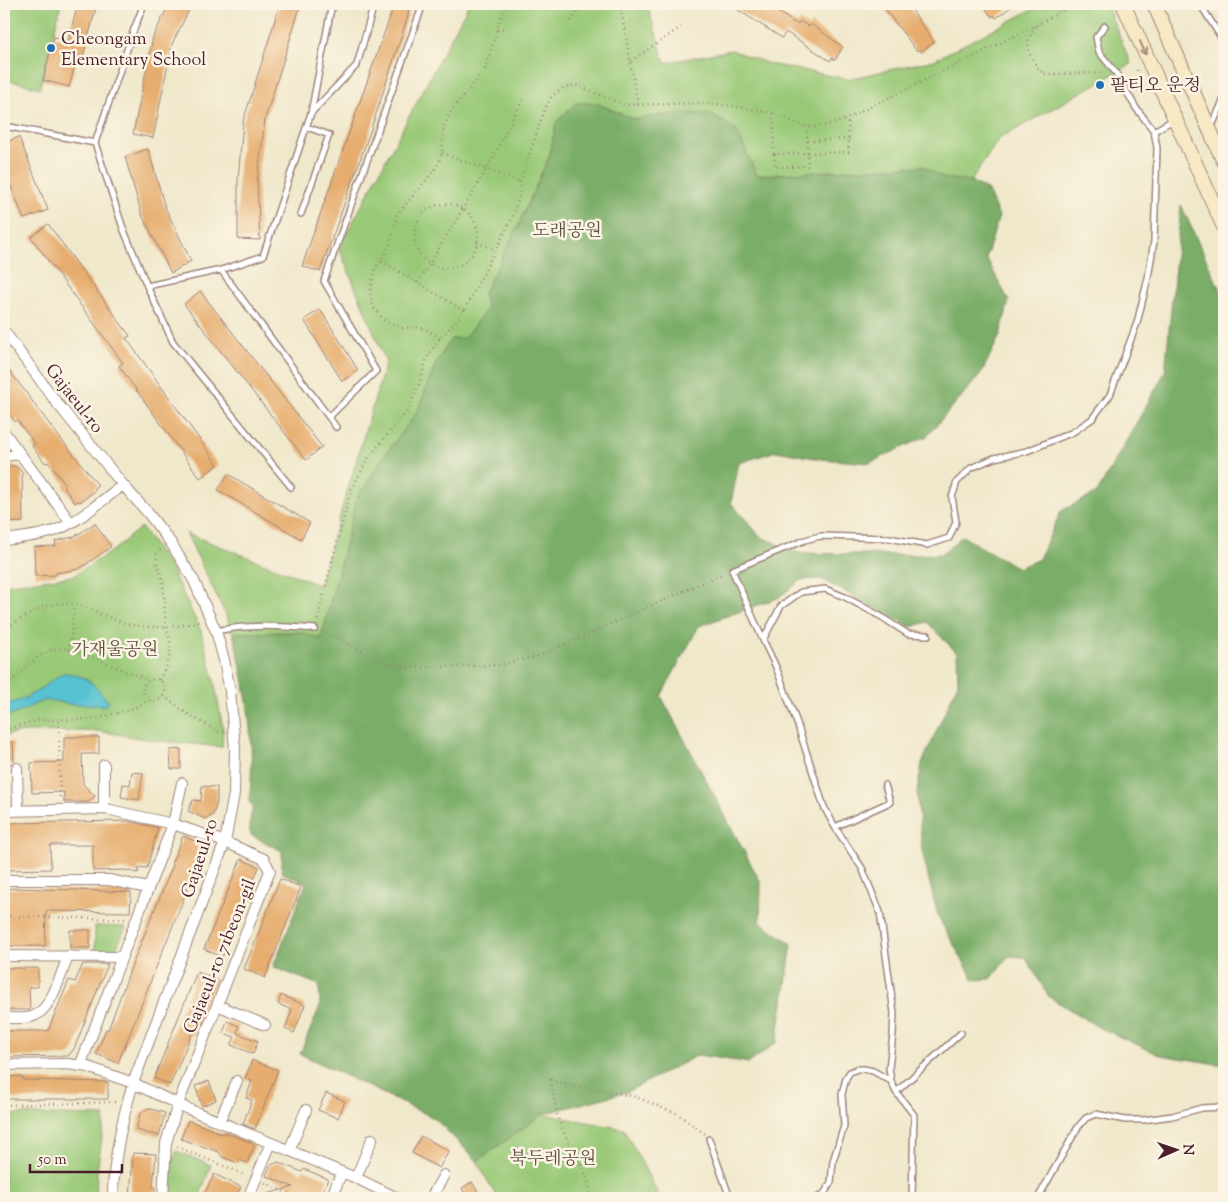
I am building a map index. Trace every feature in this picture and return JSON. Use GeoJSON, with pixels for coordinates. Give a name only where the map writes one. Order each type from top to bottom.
{"type":"FeatureCollection","features":[{"type":"Feature","properties":{"kind":"main road"},"geometry":{"type":"LineString","coordinates":[[1123,4],[1224,227]]}},
{"type":"Feature","properties":{"kind":"main road"},"geometry":{"type":"LineString","coordinates":[[1154,4],[1224,162]]}},
{"type":"Feature","properties":{"kind":"street","name":"Gajaeul-ro"},"geometry":{"type":"LineString","coordinates":[[4,331],[57,403],[171,543],[194,581],[216,631],[230,691],[234,734],[234,794],[225,842],[133,1083],[121,1121],[113,1182],[113,1198]]}},
{"type":"Feature","properties":{"kind":"street"},"geometry":{"type":"LineString","coordinates":[[4,432],[71,523]]}},
{"type":"Feature","properties":{"kind":"street"},"geometry":{"type":"LineString","coordinates":[[4,456],[20,454]]}},
{"type":"Feature","properties":{"kind":"street"},"geometry":{"type":"LineString","coordinates":[[4,540],[38,535],[56,530],[71,523],[123,485]]}},
{"type":"Feature","properties":{"kind":"street"},"geometry":{"type":"LineString","coordinates":[[104,765],[104,809]]}},
{"type":"Feature","properties":{"kind":"street"},"geometry":{"type":"LineString","coordinates":[[17,768],[18,810]]}},
{"type":"Feature","properties":{"kind":"street"},"geometry":{"type":"LineString","coordinates":[[80,1066],[173,824],[182,783]]}},
{"type":"Feature","properties":{"kind":"street","name":"Gajaeul-ro 71beon-gil"},"geometry":{"type":"LineString","coordinates":[[4,811],[104,809],[173,824],[225,842],[264,859],[270,871],[178,1104],[166,1143],[163,1198]]}},
{"type":"Feature","properties":{"kind":"street"},"geometry":{"type":"LineString","coordinates":[[4,880],[109,880],[148,888]]}},
{"type":"Feature","properties":{"kind":"street"},"geometry":{"type":"LineString","coordinates":[[4,956],[122,957]]}},
{"type":"Feature","properties":{"kind":"street"},"geometry":{"type":"LineString","coordinates":[[4,1018],[32,1018],[44,1010],[68,956]]}},
{"type":"Feature","properties":{"kind":"street"},"geometry":{"type":"LineString","coordinates":[[217,1005],[265,1025]]}},
{"type":"Feature","properties":{"kind":"street"},"geometry":{"type":"LineString","coordinates":[[4,1065],[68,1064],[88,1067],[133,1083],[219,1122],[356,1178],[396,1198]]}},
{"type":"Feature","properties":{"kind":"street"},"geometry":{"type":"LineString","coordinates":[[219,1122],[237,1081]]}},
{"type":"Feature","properties":{"kind":"street"},"geometry":{"type":"LineString","coordinates":[[290,1150],[306,1110]]}},
{"type":"Feature","properties":{"kind":"street"},"geometry":{"type":"LineString","coordinates":[[356,1178],[372,1139]]}},
{"type":"Feature","properties":{"kind":"street"},"geometry":{"type":"LineString","coordinates":[[248,1198],[271,1143]]}},
{"type":"Feature","properties":{"kind":"street"},"geometry":{"type":"LineString","coordinates":[[331,1198],[342,1172]]}},
{"type":"Feature","properties":{"kind":"street"},"geometry":{"type":"LineString","coordinates":[[430,1198],[444,1175]]}},
{"type":"Feature","properties":{"kind":"lane"},"geometry":{"type":"LineString","coordinates":[[144,4],[132,32],[95,143],[123,228],[173,342],[291,487]]}},
{"type":"Feature","properties":{"kind":"lane"},"geometry":{"type":"LineString","coordinates":[[147,286],[221,270],[263,256],[307,127],[331,9],[338,4]]}},
{"type":"Feature","properties":{"kind":"lane"},"geometry":{"type":"LineString","coordinates":[[311,113],[358,65],[374,4]]}},
{"type":"Feature","properties":{"kind":"lane"},"geometry":{"type":"LineString","coordinates":[[329,417],[376,371],[324,281],[423,4]]}},
{"type":"Feature","properties":{"kind":"lane"},"geometry":{"type":"LineString","coordinates":[[1200,4],[1224,42]]}},
{"type":"Feature","properties":{"kind":"lane"},"geometry":{"type":"LineString","coordinates":[[912,1198],[914,1115],[896,1092],[891,1081],[889,1068],[894,1013],[880,912],[862,868],[824,807],[804,742],[776,667],[732,570],[805,540],[820,536],[889,538],[927,545],[949,538],[956,522],[952,497],[957,482],[971,468],[994,458],[1027,451],[1072,432],[1092,419],[1110,395],[1137,323],[1148,278],[1154,241],[1157,148],[1154,131],[1136,108],[1116,73],[1099,52],[1096,37],[1105,26]]}},
{"type":"Feature","properties":{"kind":"lane"},"geometry":{"type":"LineString","coordinates":[[1210,131],[1224,99]]}},
{"type":"Feature","properties":{"kind":"lane"},"geometry":{"type":"LineString","coordinates":[[1154,131],[1175,119]]}},
{"type":"Feature","properties":{"kind":"lane"},"geometry":{"type":"LineString","coordinates":[[301,214],[329,134],[307,127]]}},
{"type":"Feature","properties":{"kind":"lane"},"geometry":{"type":"LineString","coordinates":[[4,130],[10,128],[95,143]]}},
{"type":"Feature","properties":{"kind":"lane"},"geometry":{"type":"LineString","coordinates":[[221,270],[336,427]]}},
{"type":"Feature","properties":{"kind":"lane"},"geometry":{"type":"LineString","coordinates":[[763,640],[781,606],[801,592],[825,589],[845,597],[908,634],[928,635]]}},
{"type":"Feature","properties":{"kind":"lane"},"geometry":{"type":"LineString","coordinates":[[216,631],[232,628],[270,626],[315,628]]}},
{"type":"Feature","properties":{"kind":"lane"},"geometry":{"type":"LineString","coordinates":[[835,827],[890,802],[885,785]]}},
{"type":"Feature","properties":{"kind":"lane"},"geometry":{"type":"LineString","coordinates":[[896,1092],[961,1033]]}},
{"type":"Feature","properties":{"kind":"lane"},"geometry":{"type":"LineString","coordinates":[[817,1198],[824,1194],[831,1182],[833,1161],[844,1126],[842,1094],[846,1078],[850,1072],[864,1069],[873,1071],[891,1081]]}},
{"type":"Feature","properties":{"kind":"lane"},"geometry":{"type":"LineString","coordinates":[[1038,1198],[1078,1127],[1086,1118],[1096,1114],[1125,1120],[1143,1120],[1172,1116],[1202,1108],[1224,1108]]}},
{"type":"Feature","properties":{"kind":"lane"},"geometry":{"type":"LineString","coordinates":[[710,1139],[730,1198]]}},
{"type":"Feature","properties":{"kind":"path"},"geometry":{"type":"LineString","coordinates":[[440,338],[426,329],[416,327],[402,328],[385,322],[372,307],[370,292],[375,269],[390,242],[397,215],[437,166],[442,153],[444,127],[449,114],[485,69],[502,14],[508,4]]}},
{"type":"Feature","properties":{"kind":"path"},"geometry":{"type":"LineString","coordinates":[[571,22],[583,4]]}},
{"type":"Feature","properties":{"kind":"path"},"geometry":{"type":"LineString","coordinates":[[620,4],[638,106]]}},
{"type":"Feature","properties":{"kind":"path"},"geometry":{"type":"LineString","coordinates":[[732,570],[539,656],[498,665],[407,668],[389,664],[315,628],[351,490],[369,457],[408,410],[420,382],[427,358],[440,338],[464,311],[513,216],[520,192],[520,182],[545,108],[552,96],[563,88],[576,85],[625,105],[703,103],[732,106],[773,113],[807,127],[824,126],[848,118],[1035,26],[1074,4]]}},
{"type":"Feature","properties":{"kind":"path"},"geometry":{"type":"LineString","coordinates":[[1035,26],[1028,46],[1037,68],[1044,74],[1116,73]]}},
{"type":"Feature","properties":{"kind":"path"},"geometry":{"type":"LineString","coordinates":[[631,61],[681,27]]}},
{"type":"Feature","properties":{"kind":"path"},"geometry":{"type":"LineString","coordinates":[[497,30],[506,28]]}},
{"type":"Feature","properties":{"kind":"path"},"geometry":{"type":"LineString","coordinates":[[1135,65],[1139,73],[1139,93],[1142,100]]}},
{"type":"Feature","properties":{"kind":"path"},"geometry":{"type":"LineString","coordinates":[[418,282],[487,169],[524,97]]}},
{"type":"Feature","properties":{"kind":"path"},"geometry":{"type":"LineString","coordinates":[[773,113],[775,167],[808,166],[807,127]]}},
{"type":"Feature","properties":{"kind":"path"},"geometry":{"type":"LineString","coordinates":[[774,154],[849,152],[848,118]]}},
{"type":"Feature","properties":{"kind":"path"},"geometry":{"type":"LineString","coordinates":[[807,141],[849,139]]}},
{"type":"Feature","properties":{"kind":"path"},"geometry":{"type":"LineString","coordinates":[[442,153],[520,182]]}},
{"type":"Feature","properties":{"kind":"path"},"geometry":{"type":"LineString","coordinates":[[449,204],[463,209],[475,222],[478,232],[477,244],[469,258],[456,267],[446,269],[430,264],[420,255],[415,245],[416,225],[421,216],[428,209],[438,205],[449,204]]}},
{"type":"Feature","properties":{"kind":"path"},"geometry":{"type":"LineString","coordinates":[[477,244],[496,249]]}},
{"type":"Feature","properties":{"kind":"path"},"geometry":{"type":"LineString","coordinates":[[381,261],[464,311]]}},
{"type":"Feature","properties":{"kind":"path"},"geometry":{"type":"LineString","coordinates":[[159,680],[169,660],[170,642],[166,627],[165,598],[161,575],[155,564],[157,552],[171,543]]}},
{"type":"Feature","properties":{"kind":"path"},"geometry":{"type":"LineString","coordinates":[[4,631],[34,612],[55,604],[74,605],[97,610],[132,625],[166,627],[191,624],[210,618]]}},
{"type":"Feature","properties":{"kind":"path"},"geometry":{"type":"LineString","coordinates":[[70,650],[74,605]]}},
{"type":"Feature","properties":{"kind":"path"},"geometry":{"type":"LineString","coordinates":[[4,689],[39,656],[51,650],[62,648],[148,680],[159,680],[165,688],[164,696],[156,702],[146,698],[143,690],[148,680]]}},
{"type":"Feature","properties":{"kind":"path"},"geometry":{"type":"LineString","coordinates":[[164,696],[174,705],[202,723],[219,732],[234,734]]}},
{"type":"Feature","properties":{"kind":"path"},"geometry":{"type":"LineString","coordinates":[[4,730],[37,720],[96,719],[134,708],[149,700]]}},
{"type":"Feature","properties":{"kind":"path"},"geometry":{"type":"LineString","coordinates":[[59,721],[60,809]]}},
{"type":"Feature","properties":{"kind":"path"},"geometry":{"type":"LineString","coordinates":[[4,916],[136,920]]}},
{"type":"Feature","properties":{"kind":"path"},"geometry":{"type":"LineString","coordinates":[[590,1198],[590,1190],[584,1173],[561,1125],[555,1105],[551,1080],[573,1086],[633,1096],[676,1113],[704,1132],[710,1139]]}},
{"type":"Feature","properties":{"kind":"path"},"geometry":{"type":"LineString","coordinates":[[4,1105],[127,1102]]}},
{"type":"Feature","properties":{"kind":"path"},"geometry":{"type":"LineString","coordinates":[[166,1143],[298,1198]]}},
{"type":"Feature","properties":{"kind":"green space"},"geometry":{"type":"Polygon","coordinates":[[[4,4],[61,4],[40,88],[4,79],[4,4]]]}},
{"type":"Feature","properties":{"kind":"green space","name":"도래공원"},"geometry":{"type":"Polygon","coordinates":[[[469,4],[647,4],[665,63],[731,50],[769,64],[848,79],[934,60],[1043,4],[1106,4],[1131,64],[999,139],[971,181],[321,639],[299,632],[233,633],[186,533],[319,585],[386,362],[339,248],[469,4]]]}},
{"type":"Feature","properties":{"kind":"green space"},"geometry":{"type":"Polygon","coordinates":[[[576,103],[596,103],[634,119],[680,113],[711,114],[736,130],[757,175],[923,166],[944,178],[971,181],[988,191],[999,216],[986,258],[1009,301],[1000,335],[981,374],[927,436],[869,463],[821,459],[776,451],[739,463],[731,503],[761,537],[798,553],[942,554],[962,536],[1018,568],[1039,559],[1061,511],[1097,493],[1165,372],[1181,205],[1224,298],[1224,1065],[1160,1055],[1098,1027],[1049,997],[1025,957],[1009,956],[991,979],[974,980],[938,917],[922,851],[917,791],[922,763],[958,683],[957,653],[927,622],[911,627],[821,579],[801,580],[778,598],[699,626],[661,696],[761,883],[760,922],[792,944],[777,1042],[749,1063],[698,1055],[627,1092],[543,1114],[477,1161],[434,1118],[300,1054],[320,1006],[319,985],[273,967],[306,883],[282,873],[282,851],[251,835],[249,826],[253,806],[249,802],[251,738],[246,696],[233,633],[300,632],[321,639],[357,498],[381,460],[417,412],[436,363],[451,339],[464,338],[487,309],[483,294],[518,226],[550,154],[556,122],[576,103]]]}},
{"type":"Feature","properties":{"kind":"green space","name":"가재울공원"},"geometry":{"type":"Polygon","coordinates":[[[141,527],[171,569],[201,631],[214,680],[223,729],[222,747],[152,740],[98,731],[23,732],[4,736],[4,623],[6,620],[4,585],[73,576],[115,549],[141,527]]]}},
{"type":"Feature","properties":{"kind":"green space"},"geometry":{"type":"Polygon","coordinates":[[[95,926],[126,927],[115,951],[95,950],[95,926]]]}},
{"type":"Feature","properties":{"kind":"green space"},"geometry":{"type":"Polygon","coordinates":[[[4,1114],[105,1116],[97,1171],[96,1198],[4,1198],[4,1114]]]}},
{"type":"Feature","properties":{"kind":"green space","name":"북두레공원"},"geometry":{"type":"Polygon","coordinates":[[[543,1114],[624,1129],[660,1198],[497,1198],[477,1161],[543,1114]]]}},
{"type":"Feature","properties":{"kind":"green space"},"geometry":{"type":"Polygon","coordinates":[[[176,1151],[211,1165],[199,1198],[171,1198],[172,1165],[176,1151]]]}},
{"type":"Feature","properties":{"kind":"water"},"geometry":{"type":"Polygon","coordinates":[[[63,673],[84,678],[109,702],[105,706],[47,701],[14,714],[4,715],[4,708],[13,702],[34,694],[63,673]]]}},
{"type":"Feature","properties":{"kind":"building"},"geometry":{"type":"Polygon","coordinates":[[[78,4],[97,4],[83,57],[78,55],[69,87],[43,80],[54,37],[68,41],[78,4]]]}},
{"type":"Feature","properties":{"kind":"building"},"geometry":{"type":"Polygon","coordinates":[[[169,4],[192,4],[172,44],[153,138],[133,134],[153,37],[169,4]]]}},
{"type":"Feature","properties":{"kind":"building"},"geometry":{"type":"Polygon","coordinates":[[[280,4],[301,4],[265,119],[257,181],[260,240],[238,239],[238,180],[243,122],[280,4]]]}},
{"type":"Feature","properties":{"kind":"building"},"geometry":{"type":"Polygon","coordinates":[[[392,4],[409,4],[408,16],[371,129],[320,272],[302,266],[391,14],[392,4]]]}},
{"type":"Feature","properties":{"kind":"building"},"geometry":{"type":"Polygon","coordinates":[[[729,4],[766,4],[793,22],[798,24],[800,21],[809,27],[811,24],[843,47],[835,60],[832,58],[830,61],[786,32],[782,38],[729,4]]]}},
{"type":"Feature","properties":{"kind":"building"},"geometry":{"type":"Polygon","coordinates":[[[881,4],[902,4],[908,11],[911,9],[934,42],[921,52],[919,49],[917,51],[881,4]]]}},
{"type":"Feature","properties":{"kind":"building"},"geometry":{"type":"Polygon","coordinates":[[[982,4],[1015,4],[996,18],[994,15],[992,17],[982,4]]]}},
{"type":"Feature","properties":{"kind":"building"},"geometry":{"type":"Polygon","coordinates":[[[19,137],[48,210],[24,219],[4,169],[4,143],[19,137]]]}},
{"type":"Feature","properties":{"kind":"building"},"geometry":{"type":"Polygon","coordinates":[[[148,149],[165,207],[191,261],[171,273],[142,215],[125,157],[148,149]]]}},
{"type":"Feature","properties":{"kind":"building"},"geometry":{"type":"Polygon","coordinates":[[[48,224],[130,336],[126,338],[218,465],[200,478],[119,366],[123,363],[31,237],[48,224]]]}},
{"type":"Feature","properties":{"kind":"building"},"geometry":{"type":"Polygon","coordinates":[[[200,291],[322,447],[306,460],[184,304],[200,291]]]}},
{"type":"Feature","properties":{"kind":"building"},"geometry":{"type":"Polygon","coordinates":[[[320,309],[358,370],[342,381],[304,320],[320,309]]]}},
{"type":"Feature","properties":{"kind":"building"},"geometry":{"type":"Polygon","coordinates":[[[4,363],[98,485],[94,488],[96,490],[80,502],[75,503],[63,486],[65,484],[48,462],[45,463],[32,446],[35,444],[17,420],[15,422],[4,407],[4,363]]]}},
{"type":"Feature","properties":{"kind":"building"},"geometry":{"type":"Polygon","coordinates":[[[16,466],[22,472],[23,522],[4,523],[4,467],[16,466]]]}},
{"type":"Feature","properties":{"kind":"building"},"geometry":{"type":"Polygon","coordinates":[[[228,474],[310,523],[301,539],[218,490],[228,474]]]}},
{"type":"Feature","properties":{"kind":"building"},"geometry":{"type":"Polygon","coordinates":[[[95,523],[111,547],[79,569],[56,573],[56,575],[35,576],[34,547],[56,546],[55,541],[74,537],[95,523]]]}},
{"type":"Feature","properties":{"kind":"building"},"geometry":{"type":"Polygon","coordinates":[[[64,737],[99,737],[99,754],[82,754],[83,784],[95,796],[88,802],[64,802],[64,792],[32,793],[31,763],[64,762],[64,737]]]}},
{"type":"Feature","properties":{"kind":"building"},"geometry":{"type":"Polygon","coordinates":[[[4,742],[13,742],[14,762],[11,764],[4,764],[4,742]]]}},
{"type":"Feature","properties":{"kind":"building"},"geometry":{"type":"Polygon","coordinates":[[[181,749],[181,769],[171,769],[170,750],[181,749]]]}},
{"type":"Feature","properties":{"kind":"building"},"geometry":{"type":"Polygon","coordinates":[[[132,772],[143,773],[139,800],[121,797],[123,784],[130,785],[132,772]]]}},
{"type":"Feature","properties":{"kind":"building"},"geometry":{"type":"Polygon","coordinates":[[[202,786],[217,787],[217,803],[213,815],[205,819],[188,811],[193,800],[201,801],[202,786]]]}},
{"type":"Feature","properties":{"kind":"building"},"geometry":{"type":"Polygon","coordinates":[[[128,821],[158,828],[147,868],[139,867],[138,873],[124,870],[93,871],[93,845],[50,845],[51,869],[4,870],[4,823],[128,821]]]}},
{"type":"Feature","properties":{"kind":"building"},"geometry":{"type":"Polygon","coordinates":[[[183,836],[205,845],[118,1063],[96,1054],[106,1029],[108,1030],[183,836]]]}},
{"type":"Feature","properties":{"kind":"building"},"geometry":{"type":"Polygon","coordinates":[[[241,859],[259,867],[222,957],[204,949],[241,859]]]}},
{"type":"Feature","properties":{"kind":"building"},"geometry":{"type":"Polygon","coordinates":[[[280,879],[301,887],[265,978],[244,969],[280,879]]]}},
{"type":"Feature","properties":{"kind":"building"},"geometry":{"type":"Polygon","coordinates":[[[4,889],[131,892],[130,912],[46,911],[45,946],[4,946],[4,889]]]}},
{"type":"Feature","properties":{"kind":"building"},"geometry":{"type":"Polygon","coordinates":[[[70,930],[90,930],[90,948],[70,948],[70,930]]]}},
{"type":"Feature","properties":{"kind":"building"},"geometry":{"type":"Polygon","coordinates":[[[83,964],[108,964],[74,1049],[68,1056],[4,1057],[4,1031],[48,1031],[69,980],[75,982],[83,964]]]}},
{"type":"Feature","properties":{"kind":"building"},"geometry":{"type":"Polygon","coordinates":[[[7,968],[38,968],[38,987],[29,987],[30,1010],[5,1010],[7,968]]]}},
{"type":"Feature","properties":{"kind":"building"},"geometry":{"type":"Polygon","coordinates":[[[197,972],[217,980],[197,1033],[193,1031],[170,1085],[154,1078],[197,972]]]}},
{"type":"Feature","properties":{"kind":"building"},"geometry":{"type":"Polygon","coordinates":[[[281,995],[305,1005],[294,1033],[285,1029],[292,1010],[278,1004],[281,995]]]}},
{"type":"Feature","properties":{"kind":"building"},"geometry":{"type":"Polygon","coordinates":[[[227,1021],[239,1026],[237,1033],[258,1041],[253,1054],[231,1045],[235,1037],[223,1033],[227,1021]]]}},
{"type":"Feature","properties":{"kind":"building"},"geometry":{"type":"Polygon","coordinates":[[[252,1060],[278,1070],[255,1129],[243,1124],[252,1100],[246,1098],[252,1081],[245,1079],[252,1060]]]}},
{"type":"Feature","properties":{"kind":"building"},"geometry":{"type":"Polygon","coordinates":[[[4,1076],[23,1077],[23,1080],[108,1082],[108,1099],[4,1099],[4,1076]]]}},
{"type":"Feature","properties":{"kind":"building"},"geometry":{"type":"Polygon","coordinates":[[[209,1081],[216,1100],[202,1106],[195,1086],[209,1081]]]}},
{"type":"Feature","properties":{"kind":"building"},"geometry":{"type":"Polygon","coordinates":[[[326,1093],[345,1101],[338,1118],[318,1110],[326,1093]]]}},
{"type":"Feature","properties":{"kind":"building"},"geometry":{"type":"Polygon","coordinates":[[[148,1108],[165,1113],[159,1136],[136,1130],[140,1114],[148,1108]]]}},
{"type":"Feature","properties":{"kind":"building"},"geometry":{"type":"Polygon","coordinates":[[[188,1120],[255,1145],[247,1163],[239,1160],[238,1163],[222,1157],[219,1152],[181,1139],[188,1120]]]}},
{"type":"Feature","properties":{"kind":"building"},"geometry":{"type":"Polygon","coordinates":[[[421,1136],[449,1151],[439,1168],[412,1153],[421,1136]]]}},
{"type":"Feature","properties":{"kind":"building"},"geometry":{"type":"Polygon","coordinates":[[[133,1153],[156,1154],[153,1187],[155,1187],[155,1198],[130,1198],[133,1153]]]}},
{"type":"Feature","properties":{"kind":"building"},"geometry":{"type":"Polygon","coordinates":[[[278,1162],[302,1172],[304,1169],[328,1179],[320,1198],[264,1198],[263,1195],[293,1187],[266,1176],[270,1166],[278,1162]]]}},
{"type":"Feature","properties":{"kind":"building"},"geometry":{"type":"Polygon","coordinates":[[[214,1174],[241,1187],[235,1198],[218,1198],[205,1193],[214,1174]]]}},
{"type":"Feature","properties":{"kind":"building"},"geometry":{"type":"Polygon","coordinates":[[[472,1182],[482,1198],[455,1198],[464,1192],[462,1188],[472,1182]]]}},
{"type":"Feature","properties":{"kind":"place","name":"Cheongam Elementary School"},"geometry":{"type":"Point","coordinates":[51,48]}},
{"type":"Feature","properties":{"kind":"place","name":"팥티오 운정"},"geometry":{"type":"Point","coordinates":[1100,85]}}]}
